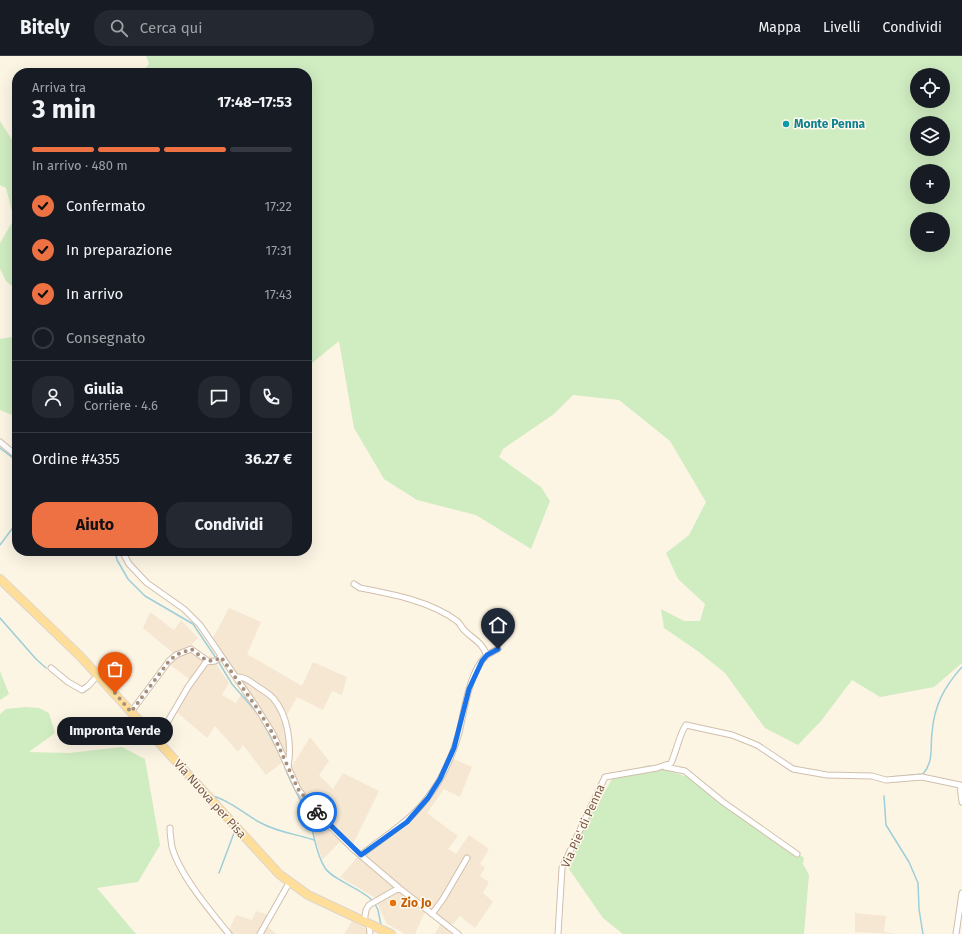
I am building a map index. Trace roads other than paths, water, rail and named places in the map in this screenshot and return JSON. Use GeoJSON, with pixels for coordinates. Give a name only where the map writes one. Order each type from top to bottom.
{"type":"FeatureCollection","features":[{"type":"Feature","properties":{"kind":"main road","name":"Via Nuova per Pisa"},"geometry":{"type":"LineString","coordinates":[[0,579],[70,645],[260,854],[289,882],[308,894],[390,934]]}},
{"type":"Feature","properties":{"kind":"street"},"geometry":{"type":"LineString","coordinates":[[0,442],[12,452]]}},
{"type":"Feature","properties":{"kind":"street"},"geometry":{"type":"LineString","coordinates":[[125,556],[129,564],[147,583],[184,609],[197,622],[221,658],[236,677],[273,734],[298,789],[316,812],[398,888],[458,934]]}},
{"type":"Feature","properties":{"kind":"street"},"geometry":{"type":"LineString","coordinates":[[354,584],[360,588],[417,602],[458,621],[463,629],[479,641],[487,655]]}},
{"type":"Feature","properties":{"kind":"street"},"geometry":{"type":"LineString","coordinates":[[131,712],[169,661],[176,655],[191,649],[208,661],[215,661],[221,658]]}},
{"type":"Feature","properties":{"kind":"street"},"geometry":{"type":"LineString","coordinates":[[361,855],[407,822],[436,786],[454,748],[469,689],[482,661],[487,655],[498,649]]}},
{"type":"Feature","properties":{"kind":"street"},"geometry":{"type":"LineString","coordinates":[[157,740],[188,687],[208,661]]}},
{"type":"Feature","properties":{"kind":"street"},"geometry":{"type":"LineString","coordinates":[[51,668],[68,682],[82,690],[98,675]]}},
{"type":"Feature","properties":{"kind":"street"},"geometry":{"type":"LineString","coordinates":[[236,677],[242,677],[273,698],[282,712],[285,720],[289,748],[288,767]]}},
{"type":"Feature","properties":{"kind":"street"},"geometry":{"type":"LineString","coordinates":[[662,766],[670,763],[677,750],[682,730],[686,725],[732,735],[757,745],[793,769],[827,775],[872,776],[886,780],[922,777],[960,785],[962,802]]}},
{"type":"Feature","properties":{"kind":"street"},"geometry":{"type":"LineString","coordinates":[[662,766],[685,771],[723,802],[797,854]]}},
{"type":"Feature","properties":{"kind":"street","name":"Via Pie' di Penna"},"geometry":{"type":"LineString","coordinates":[[558,934],[562,868],[605,776],[662,766]]}},
{"type":"Feature","properties":{"kind":"street"},"geometry":{"type":"LineString","coordinates":[[170,828],[172,848],[182,868],[204,904],[229,934]]}},
{"type":"Feature","properties":{"kind":"street"},"geometry":{"type":"LineString","coordinates":[[432,914],[443,899],[467,858]]}},
{"type":"Feature","properties":{"kind":"street"},"geometry":{"type":"LineString","coordinates":[[260,934],[289,882]]}},
{"type":"Feature","properties":{"kind":"street"},"geometry":{"type":"LineString","coordinates":[[370,934],[366,910],[369,905],[398,888]]}},
{"type":"Feature","properties":{"kind":"street"},"geometry":{"type":"LineString","coordinates":[[956,934],[962,893]]}},
{"type":"Feature","properties":{"kind":"waterway"},"geometry":{"type":"LineString","coordinates":[[0,448],[12,457]]}},
{"type":"Feature","properties":{"kind":"waterway"},"geometry":{"type":"LineString","coordinates":[[0,545],[12,529]]}},
{"type":"Feature","properties":{"kind":"waterway"},"geometry":{"type":"LineString","coordinates":[[116,556],[128,579],[145,596],[193,624],[216,658]]}},
{"type":"Feature","properties":{"kind":"waterway"},"geometry":{"type":"LineString","coordinates":[[0,618],[36,659],[46,668]]}},
{"type":"Feature","properties":{"kind":"waterway"},"geometry":{"type":"LineString","coordinates":[[218,661],[232,684],[259,715],[276,747]]}},
{"type":"Feature","properties":{"kind":"waterway"},"geometry":{"type":"LineString","coordinates":[[891,777],[923,774],[930,760],[933,723],[941,697],[950,682],[962,667]]}},
{"type":"Feature","properties":{"kind":"waterway"},"geometry":{"type":"LineString","coordinates":[[283,761],[288,776],[308,817],[317,850],[325,868],[329,873],[362,892],[373,901]]}},
{"type":"Feature","properties":{"kind":"waterway"},"geometry":{"type":"LineString","coordinates":[[213,796],[231,804],[267,826],[314,840]]}},
{"type":"Feature","properties":{"kind":"waterway"},"geometry":{"type":"LineString","coordinates":[[884,796],[886,825],[909,862],[918,883],[919,909],[923,934]]}},
{"type":"Feature","properties":{"kind":"waterway"},"geometry":{"type":"LineString","coordinates":[[219,873],[234,833],[236,832]]}},
{"type":"Feature","properties":{"kind":"waterway"},"geometry":{"type":"LineString","coordinates":[[375,904],[378,910],[381,925]]}},
{"type":"Feature","properties":{"kind":"place","name":"Monte Penna"},"geometry":{"type":"Point","coordinates":[786,124]}},
{"type":"Feature","properties":{"kind":"place","name":"Impronta Verde"},"geometry":{"type":"Point","coordinates":[115,693]}},
{"type":"Feature","properties":{"kind":"place","name":"Zio Jo"},"geometry":{"type":"Point","coordinates":[393,903]}}]}
